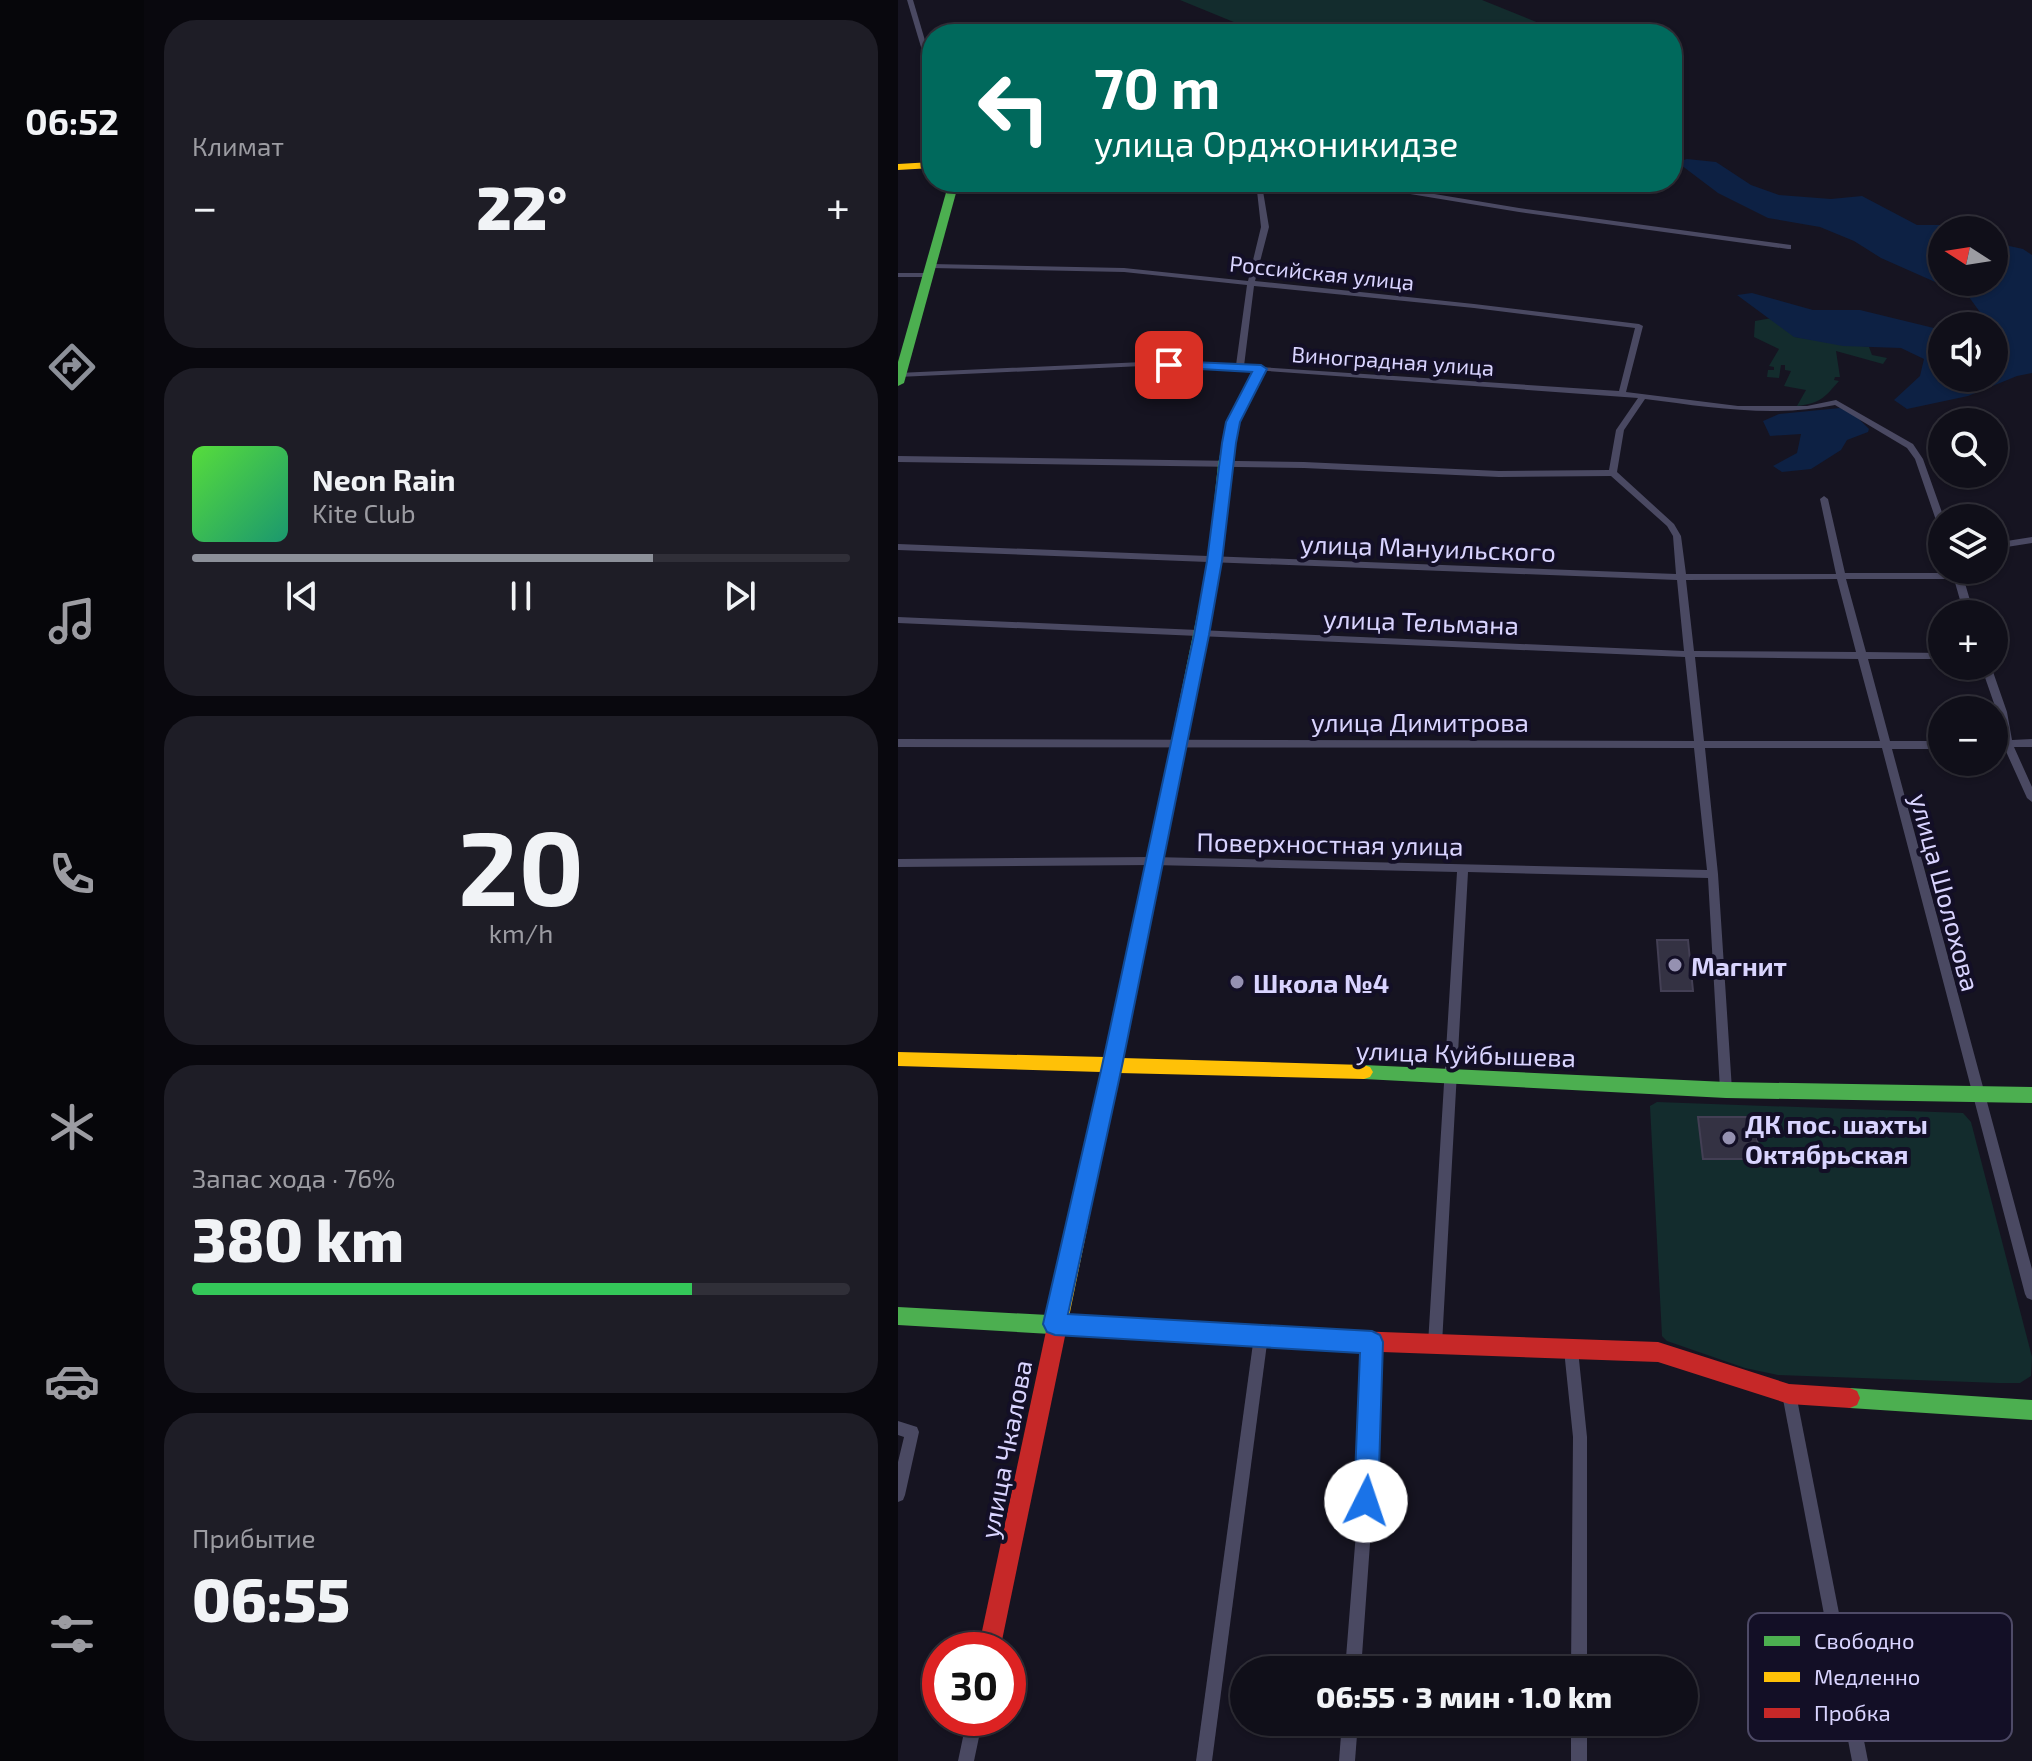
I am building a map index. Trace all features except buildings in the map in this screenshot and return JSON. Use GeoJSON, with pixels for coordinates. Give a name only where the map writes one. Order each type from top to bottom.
{"type":"FeatureCollection","features":[{"type":"Feature","properties":{"kind":"street"},"geometry":{"type":"LineString","coordinates":[[910,0],[922,40]]}},
{"type":"Feature","properties":{"kind":"street"},"geometry":{"type":"LineString","coordinates":[[898,167],[922,166]]}},
{"type":"Feature","properties":{"kind":"street"},"geometry":{"type":"LineString","coordinates":[[899,377],[951,192]]}},
{"type":"Feature","properties":{"kind":"street"},"geometry":{"type":"LineString","coordinates":[[1240,368],[1251,283],[1265,227],[1261,192]]}},
{"type":"Feature","properties":{"kind":"street"},"geometry":{"type":"LineString","coordinates":[[1410,192],[1788,247]]}},
{"type":"Feature","properties":{"kind":"street","name":"Российская улица"},"geometry":{"type":"LineString","coordinates":[[898,275],[930,270],[1092,268],[1639,326],[1622,394]]}},
{"type":"Feature","properties":{"kind":"street","name":"Виноградная улица"},"geometry":{"type":"LineString","coordinates":[[899,377],[1071,365],[1240,368],[1622,394],[1760,409],[1807,408],[1836,402],[1910,446],[1919,459],[1934,504]]}},
{"type":"Feature","properties":{"kind":"street","name":"улица Чкалова"},"geometry":{"type":"LineString","coordinates":[[993,1632],[1202,635],[1215,561],[1224,464],[1233,422],[1261,369]]}},
{"type":"Feature","properties":{"kind":"street"},"geometry":{"type":"LineString","coordinates":[[1613,473],[1620,430],[1643,397]]}},
{"type":"Feature","properties":{"kind":"street"},"geometry":{"type":"LineString","coordinates":[[898,459],[1224,464],[1499,474],[1613,473],[1670,524],[1677,536],[1713,874],[1726,1090]]}},
{"type":"Feature","properties":{"kind":"street","name":"улица Шолохова"},"geometry":{"type":"LineString","coordinates":[[1824,499],[1885,746],[2032,1294]]}},
{"type":"Feature","properties":{"kind":"street"},"geometry":{"type":"LineString","coordinates":[[2008,544],[2032,540]]}},
{"type":"Feature","properties":{"kind":"street","name":"улица Мануильского"},"geometry":{"type":"LineString","coordinates":[[898,547],[1681,577],[1928,574]]}},
{"type":"Feature","properties":{"kind":"street","name":"улица Тельмана"},"geometry":{"type":"LineString","coordinates":[[898,620],[1688,654],[1928,656]]}},
{"type":"Feature","properties":{"kind":"street","name":"улица Димитрова"},"geometry":{"type":"LineString","coordinates":[[898,743],[1928,745]]}},
{"type":"Feature","properties":{"kind":"street"},"geometry":{"type":"LineString","coordinates":[[2008,743],[2032,743]]}},
{"type":"Feature","properties":{"kind":"street"},"geometry":{"type":"LineString","coordinates":[[2008,745],[2032,798]]}},
{"type":"Feature","properties":{"kind":"street","name":"Поверхностная улица"},"geometry":{"type":"LineString","coordinates":[[898,863],[1153,861],[1713,874]]}},
{"type":"Feature","properties":{"kind":"street"},"geometry":{"type":"LineString","coordinates":[[1435,1344],[1463,868]]}},
{"type":"Feature","properties":{"kind":"street","name":"улица Куйбышева"},"geometry":{"type":"LineString","coordinates":[[898,1059],[1451,1075],[1726,1090],[2032,1095]]}},
{"type":"Feature","properties":{"kind":"street"},"geometry":{"type":"LineString","coordinates":[[898,1316],[1372,1342],[1658,1352],[1789,1394],[2032,1410]]}},
{"type":"Feature","properties":{"kind":"street"},"geometry":{"type":"LineString","coordinates":[[1204,1761],[1261,1336]]}},
{"type":"Feature","properties":{"kind":"street"},"geometry":{"type":"LineString","coordinates":[[1354,1656],[1370,1445],[1367,1417],[1372,1342]]}},
{"type":"Feature","properties":{"kind":"street"},"geometry":{"type":"LineString","coordinates":[[1571,1350],[1580,1437],[1579,1656]]}},
{"type":"Feature","properties":{"kind":"street"},"geometry":{"type":"LineString","coordinates":[[1789,1394],[1831,1613]]}},
{"type":"Feature","properties":{"kind":"street"},"geometry":{"type":"LineString","coordinates":[[898,1495],[905,1430]]}},
{"type":"Feature","properties":{"kind":"street"},"geometry":{"type":"LineString","coordinates":[[966,1761],[971,1736]]}},
{"type":"Feature","properties":{"kind":"street"},"geometry":{"type":"LineString","coordinates":[[1347,1761],[1349,1736]]}},
{"type":"Feature","properties":{"kind":"street"},"geometry":{"type":"LineString","coordinates":[[1579,1736],[1579,1761]]}},
{"type":"Feature","properties":{"kind":"street"},"geometry":{"type":"LineString","coordinates":[[1856,1741],[1860,1761]]}},
{"type":"Feature","properties":{"kind":"green space"},"geometry":{"type":"Polygon","coordinates":[[[1180,0],[1482,0],[1541,24],[1239,24],[1180,0]]]}},
{"type":"Feature","properties":{"kind":"green space"},"geometry":{"type":"Polygon","coordinates":[[[1772,318],[1795,337],[1869,347],[1872,355],[1887,358],[1883,364],[1836,351],[1840,377],[1834,380],[1839,381],[1821,399],[1797,406],[1806,390],[1784,386],[1791,371],[1785,370],[1785,365],[1781,365],[1779,378],[1767,377],[1768,370],[1774,370],[1769,366],[1779,349],[1754,337],[1755,321],[1772,318]]]}},
{"type":"Feature","properties":{"kind":"green space"},"geometry":{"type":"Polygon","coordinates":[[[1657,1102],[1963,1113],[1971,1122],[2032,1357],[2031,1376],[2020,1383],[1999,1383],[1778,1375],[1745,1368],[1667,1341],[1662,1336],[1650,1106],[1657,1102]]]}},
{"type":"Feature","properties":{"kind":"water"},"geometry":{"type":"Polygon","coordinates":[[[1687,159],[1716,162],[1751,185],[1779,195],[1831,199],[1862,196],[1917,225],[1928,225],[1928,279],[1820,227],[1768,218],[1718,193],[1682,166],[1682,160],[1687,159]]]}},
{"type":"Feature","properties":{"kind":"water"},"geometry":{"type":"Polygon","coordinates":[[[2008,246],[2032,255],[2032,373],[2008,380],[2008,312],[1980,312],[1967,296],[2008,296],[2008,246]]]}},
{"type":"Feature","properties":{"kind":"water"},"geometry":{"type":"Polygon","coordinates":[[[1752,293],[1813,310],[1860,310],[1928,327],[1928,392],[1978,392],[1907,409],[1894,400],[1920,376],[1924,359],[1901,348],[1843,346],[1794,337],[1737,295],[1752,293]]]}},
{"type":"Feature","properties":{"kind":"water"},"geometry":{"type":"Polygon","coordinates":[[[1840,408],[1854,414],[1869,429],[1868,432],[1847,440],[1841,450],[1811,469],[1782,472],[1773,466],[1797,453],[1801,434],[1770,436],[1763,421],[1779,414],[1840,408]]]}},
{"type":"Feature","properties":{"kind":"traffic: fast"},"geometry":{"type":"LineString","coordinates":[[898,383],[951,192]]}},
{"type":"Feature","properties":{"kind":"traffic: fast"},"geometry":{"type":"LineString","coordinates":[[1164,815],[1215,561],[1224,464],[1233,422],[1261,369]]}},
{"type":"Feature","properties":{"kind":"traffic: fast"},"geometry":{"type":"LineString","coordinates":[[1364,1072],[1726,1090],[2032,1095]]}},
{"type":"Feature","properties":{"kind":"traffic: fast"},"geometry":{"type":"LineString","coordinates":[[898,1316],[1327,1340]]}},
{"type":"Feature","properties":{"kind":"traffic: fast"},"geometry":{"type":"LineString","coordinates":[[1850,1398],[2032,1410]]}},
{"type":"Feature","properties":{"kind":"traffic: slow"},"geometry":{"type":"LineString","coordinates":[[898,167],[922,166]]}},
{"type":"Feature","properties":{"kind":"traffic: slow"},"geometry":{"type":"LineString","coordinates":[[1059,1317],[1164,815]]}},
{"type":"Feature","properties":{"kind":"traffic: slow"},"geometry":{"type":"LineString","coordinates":[[898,1059],[1364,1072]]}},
{"type":"Feature","properties":{"kind":"traffic: jam"},"geometry":{"type":"LineString","coordinates":[[993,1632],[1059,1317]]}},
{"type":"Feature","properties":{"kind":"traffic: jam"},"geometry":{"type":"LineString","coordinates":[[1327,1340],[1658,1352],[1789,1394],[1850,1398]]}},
{"type":"Feature","properties":{"kind":"place","name":"Магнит"},"geometry":{"type":"Point","coordinates":[1675,965]}},
{"type":"Feature","properties":{"kind":"place","name":"Школа №4"},"geometry":{"type":"Point","coordinates":[1237,982]}},
{"type":"Feature","properties":{"kind":"place","name":"ДК пос. шахты Октябрьская"},"geometry":{"type":"Point","coordinates":[1729,1138]}},
{"type":"Feature","properties":{"kind":"route"},"geometry":{"type":"LineString","coordinates":[[1169,365],[1261,369],[1233,422],[1224,464],[1215,561],[1202,635],[1055,1324],[1372,1342],[1366,1501]]}}]}
